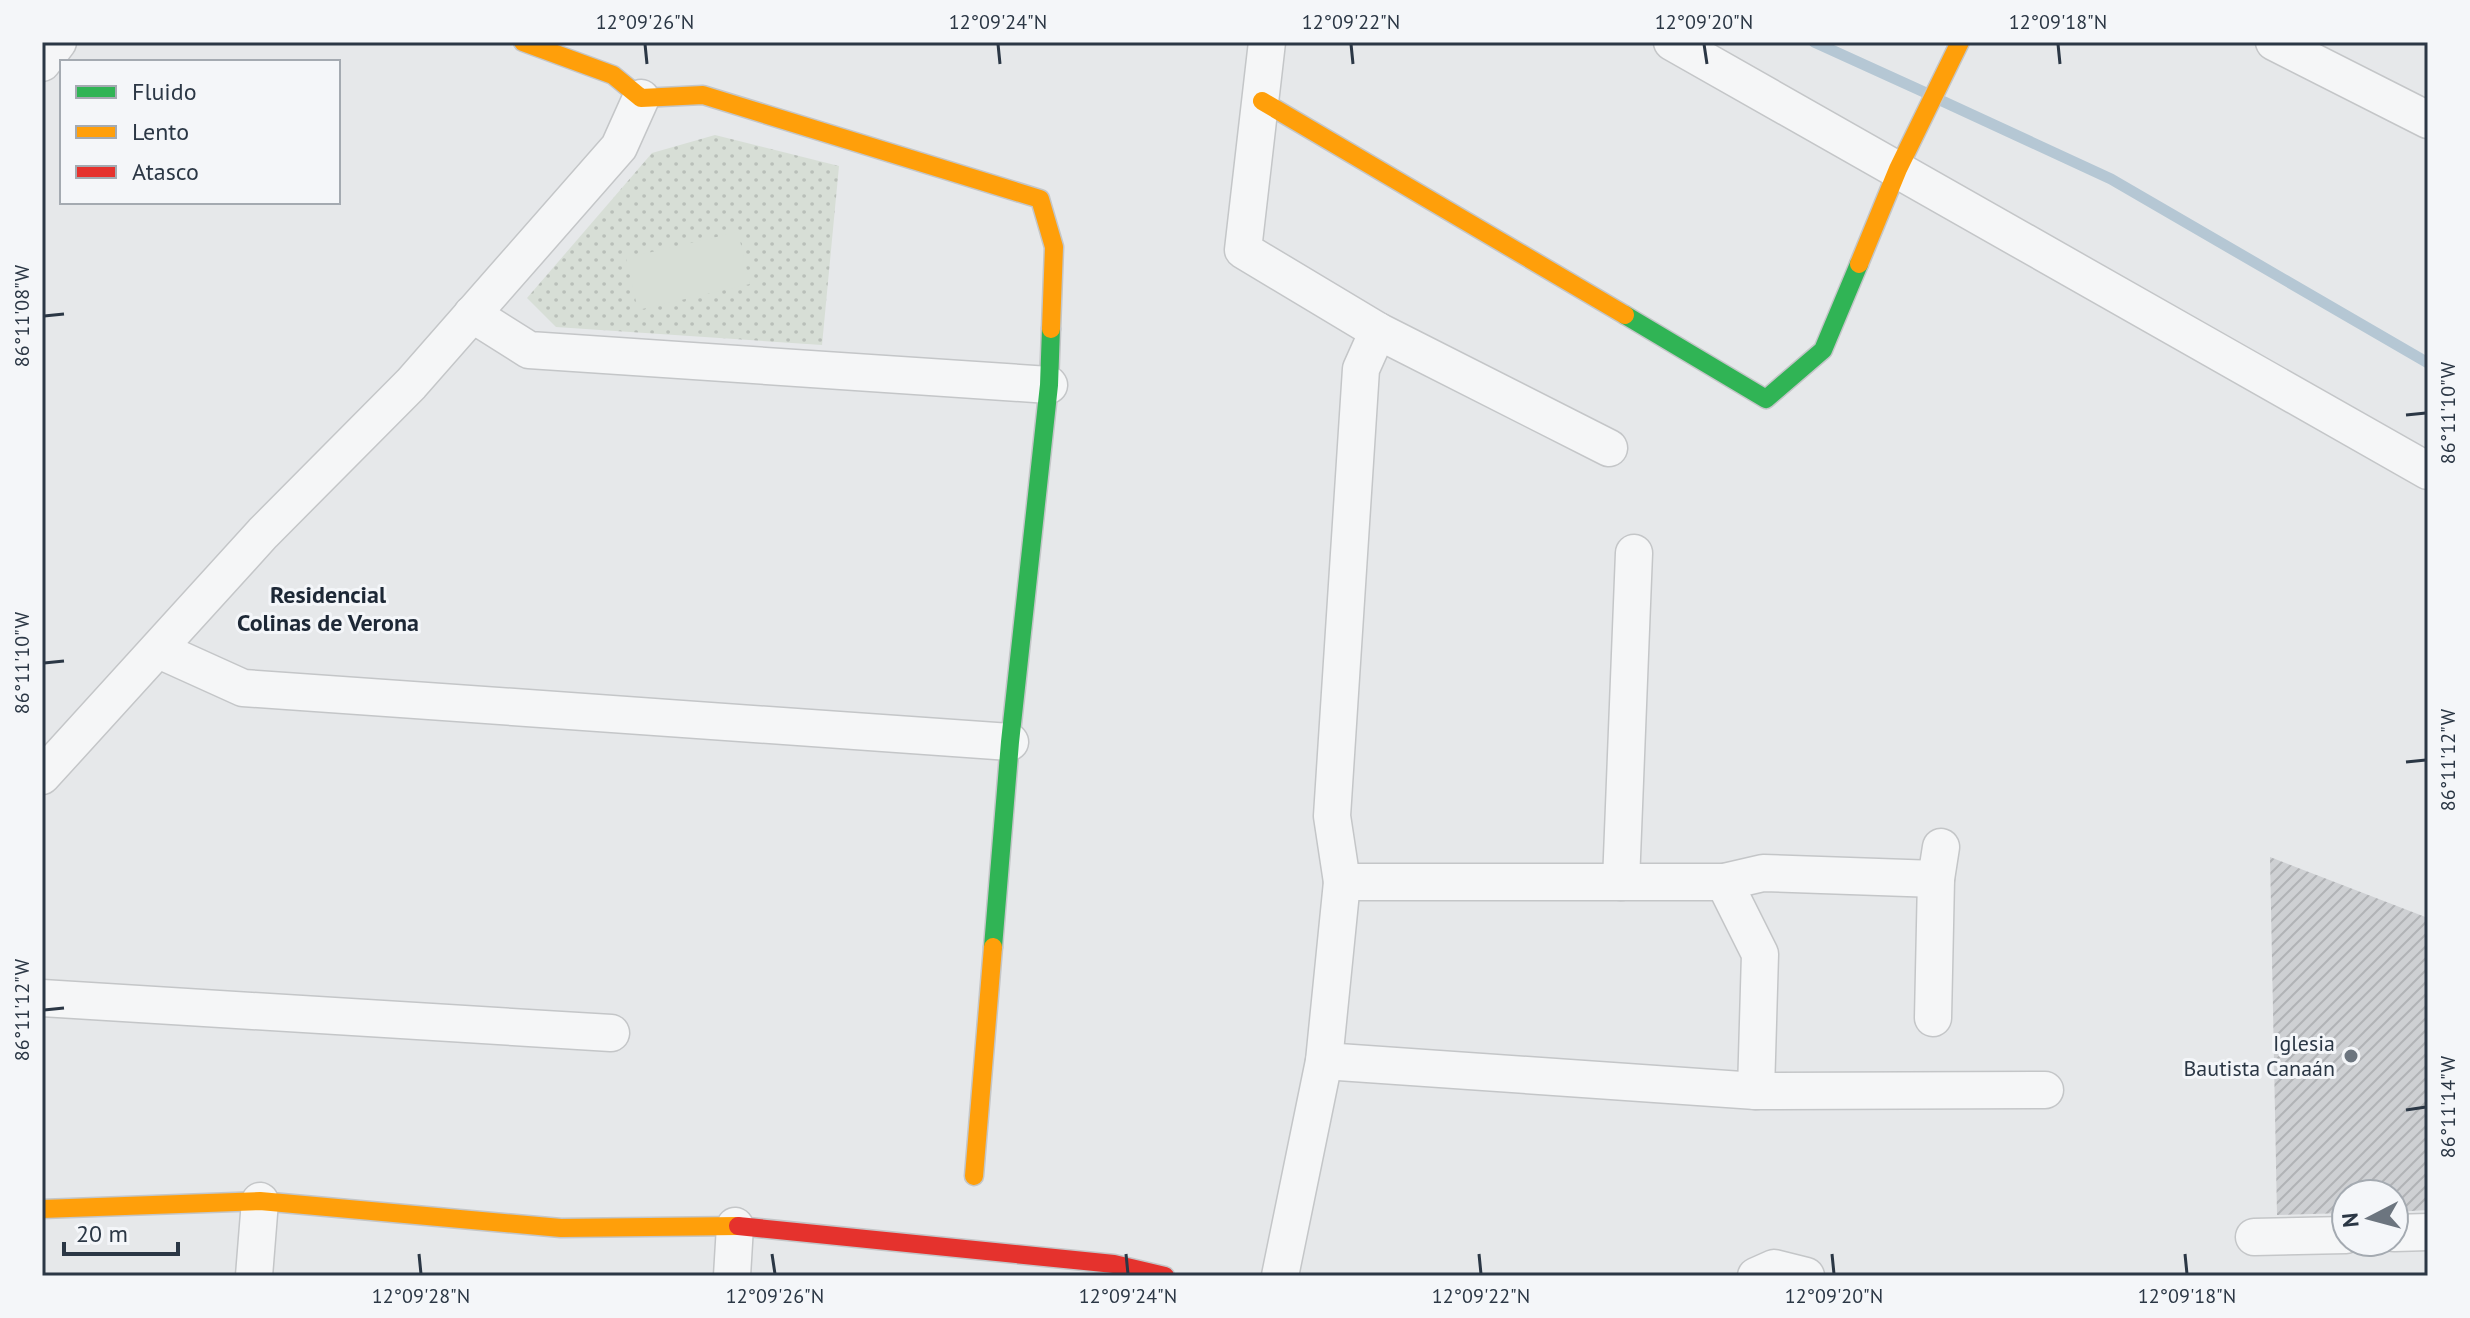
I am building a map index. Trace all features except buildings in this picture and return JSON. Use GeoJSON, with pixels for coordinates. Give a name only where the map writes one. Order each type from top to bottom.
{"type":"FeatureCollection","features":[{"type":"Feature","properties":{"kind":"street"},"geometry":{"type":"LineString","coordinates":[[42,63],[58,42]]}},
{"type":"Feature","properties":{"kind":"street"},"geometry":{"type":"LineString","coordinates":[[523,42],[613,75],[641,98],[703,95],[1040,199],[1054,247],[1049,385],[1010,742],[974,1176]]}},
{"type":"Feature","properties":{"kind":"street"},"geometry":{"type":"LineString","coordinates":[[1267,42],[1243,250],[1378,331],[1609,448]]}},
{"type":"Feature","properties":{"kind":"street"},"geometry":{"type":"LineString","coordinates":[[1672,42],[1905,155],[2428,471]]}},
{"type":"Feature","properties":{"kind":"street"},"geometry":{"type":"LineString","coordinates":[[1262,101],[1766,399],[1823,350],[1905,155],[1960,42]]}},
{"type":"Feature","properties":{"kind":"street"},"geometry":{"type":"LineString","coordinates":[[2274,42],[2428,120]]}},
{"type":"Feature","properties":{"kind":"street"},"geometry":{"type":"LineString","coordinates":[[42,776],[263,533],[411,384],[619,147],[641,98]]}},
{"type":"Feature","properties":{"kind":"street"},"geometry":{"type":"LineString","coordinates":[[472,314],[529,350],[1049,385]]}},
{"type":"Feature","properties":{"kind":"street"},"geometry":{"type":"LineString","coordinates":[[1280,1276],[1324,1061],[1342,882],[1332,816],[1361,369],[1378,331]]}},
{"type":"Feature","properties":{"kind":"street"},"geometry":{"type":"LineString","coordinates":[[1621,882],[1634,553]]}},
{"type":"Feature","properties":{"kind":"street"},"geometry":{"type":"LineString","coordinates":[[159,650],[243,688],[1010,742]]}},
{"type":"Feature","properties":{"kind":"street"},"geometry":{"type":"LineString","coordinates":[[1342,882],[1724,882],[1763,873],[1939,863],[1933,1018]]}},
{"type":"Feature","properties":{"kind":"street"},"geometry":{"type":"LineString","coordinates":[[1724,882],[1760,954],[1756,1091]]}},
{"type":"Feature","properties":{"kind":"street"},"geometry":{"type":"LineString","coordinates":[[42,998],[611,1033]]}},
{"type":"Feature","properties":{"kind":"street"},"geometry":{"type":"LineString","coordinates":[[1324,1061],[1756,1091],[2045,1090]]}},
{"type":"Feature","properties":{"kind":"street"},"geometry":{"type":"LineString","coordinates":[[42,1209],[260,1201],[561,1228],[735,1226],[1114,1264],[1165,1276]]}},
{"type":"Feature","properties":{"kind":"street"},"geometry":{"type":"LineString","coordinates":[[254,1276],[260,1201]]}},
{"type":"Feature","properties":{"kind":"street"},"geometry":{"type":"LineString","coordinates":[[732,1276],[735,1226]]}},
{"type":"Feature","properties":{"kind":"street"},"geometry":{"type":"LineString","coordinates":[[2254,1237],[2330,1235]]}},
{"type":"Feature","properties":{"kind":"street"},"geometry":{"type":"LineString","coordinates":[[1756,1276],[1774,1268],[1806,1276]]}},
{"type":"Feature","properties":{"kind":"shaded area"},"geometry":{"type":"Polygon","coordinates":[[[715,135],[839,166],[822,345],[556,327],[527,298],[652,153],[715,135]]]}},
{"type":"Feature","properties":{"kind":"shaded area"},"geometry":{"type":"Polygon","coordinates":[[[738,232],[750,284],[638,310],[626,258],[738,232]]]}},
{"type":"Feature","properties":{"kind":"waterway"},"geometry":{"type":"LineString","coordinates":[[1814,42],[1924,92]]}},
{"type":"Feature","properties":{"kind":"waterway"},"geometry":{"type":"LineString","coordinates":[[1940,100],[2111,179],[2428,363]]}},
{"type":"Feature","properties":{"kind":"traffic: fast"},"geometry":{"type":"LineString","coordinates":[[1625,315],[1766,399],[1823,350],[1859,264]]}},
{"type":"Feature","properties":{"kind":"traffic: fast"},"geometry":{"type":"LineString","coordinates":[[993,947],[1010,742],[1049,385],[1051,329]]}},
{"type":"Feature","properties":{"kind":"traffic: slow"},"geometry":{"type":"LineString","coordinates":[[523,42],[613,75],[641,98],[703,95],[1040,199],[1054,247],[1051,329]]}},
{"type":"Feature","properties":{"kind":"traffic: slow"},"geometry":{"type":"LineString","coordinates":[[1859,264],[1898,169],[1960,42]]}},
{"type":"Feature","properties":{"kind":"traffic: slow"},"geometry":{"type":"LineString","coordinates":[[1262,101],[1625,315]]}},
{"type":"Feature","properties":{"kind":"traffic: slow"},"geometry":{"type":"LineString","coordinates":[[974,1176],[993,947]]}},
{"type":"Feature","properties":{"kind":"traffic: slow"},"geometry":{"type":"LineString","coordinates":[[42,1209],[260,1201],[561,1228],[738,1226]]}},
{"type":"Feature","properties":{"kind":"traffic: jam"},"geometry":{"type":"LineString","coordinates":[[738,1226],[1114,1264],[1165,1276]]}},
{"type":"Feature","properties":{"kind":"place","name":"Iglesia Bautista Canaán"},"geometry":{"type":"Point","coordinates":[2351,1056]}},
{"type":"Feature","properties":{"kind":"district","name":"Residencial Colinas de Verona"},"geometry":{"type":"Point","coordinates":[328,608]}}]}
